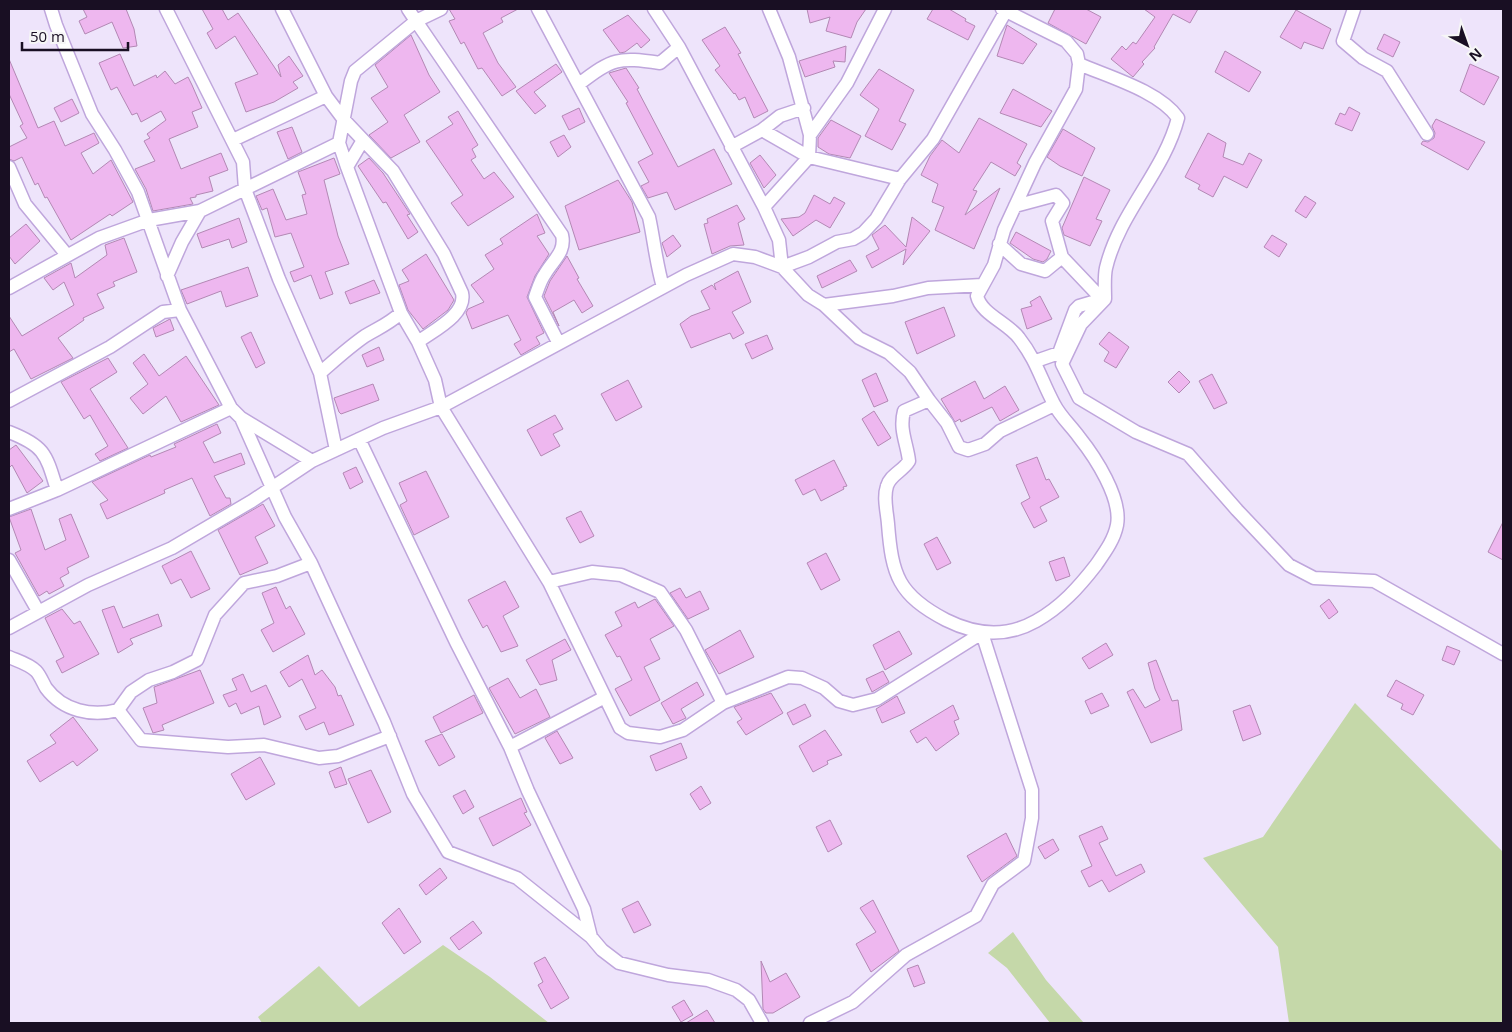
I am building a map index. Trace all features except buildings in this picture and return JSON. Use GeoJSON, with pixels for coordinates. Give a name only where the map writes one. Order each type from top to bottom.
{"type":"FeatureCollection","features":[{"type":"Feature","properties":{"kind":"street"},"geometry":{"type":"LineString","coordinates":[[52,9],[56,25],[92,114],[115,150],[149,220],[180,310],[231,408],[241,418],[312,461]]}},
{"type":"Feature","properties":{"kind":"street"},"geometry":{"type":"LineString","coordinates":[[166,9],[243,162],[244,189],[279,279],[320,373],[336,450]]}},
{"type":"Feature","properties":{"kind":"street"},"geometry":{"type":"LineString","coordinates":[[282,9],[326,96],[344,120],[393,170],[444,254],[462,293],[462,302],[458,312],[418,342]]}},
{"type":"Feature","properties":{"kind":"street"},"geometry":{"type":"LineString","coordinates":[[408,9],[562,235],[564,245],[562,250],[544,275],[535,296],[558,342]]}},
{"type":"Feature","properties":{"kind":"street"},"geometry":{"type":"LineString","coordinates":[[441,9],[416,21],[356,71],[339,143],[401,313],[418,342],[435,380],[441,407],[549,582],[620,728],[628,732],[660,737],[683,730],[723,703],[788,677],[802,678],[824,688],[839,701],[853,705],[877,699],[982,633]]}},
{"type":"Feature","properties":{"kind":"street"},"geometry":{"type":"LineString","coordinates":[[538,9],[649,216],[655,242],[656,263],[662,287]]}},
{"type":"Feature","properties":{"kind":"street"},"geometry":{"type":"LineString","coordinates":[[654,9],[679,47],[764,207],[779,240],[782,267]]}},
{"type":"Feature","properties":{"kind":"street"},"geometry":{"type":"LineString","coordinates":[[764,207],[809,157],[810,135],[789,57],[769,9]]}},
{"type":"Feature","properties":{"kind":"street"},"geometry":{"type":"LineString","coordinates":[[810,135],[847,83],[884,9]]}},
{"type":"Feature","properties":{"kind":"street"},"geometry":{"type":"LineString","coordinates":[[782,267],[809,257],[837,242],[853,239],[863,233],[876,219],[900,179],[933,139],[1005,9],[1029,21],[1042,31],[1066,42],[1076,54],[1079,64],[1076,89],[1045,142],[999,244],[994,264],[977,296],[978,302],[987,312],[1012,329],[1036,361],[1054,405],[1094,455],[1114,497],[1117,523],[1112,540],[1085,579],[1056,609],[1034,622],[1014,630],[982,633],[958,626],[926,609],[905,589],[894,570],[885,492],[890,480],[909,461],[903,440],[901,422],[904,411],[928,400]]}},
{"type":"Feature","properties":{"kind":"street"},"geometry":{"type":"LineString","coordinates":[[1354,9],[1343,41],[1363,58],[1387,70],[1427,134]]}},
{"type":"Feature","properties":{"kind":"street"},"geometry":{"type":"LineString","coordinates":[[579,84],[602,66],[626,58],[660,63],[679,47]]}},
{"type":"Feature","properties":{"kind":"street"},"geometry":{"type":"LineString","coordinates":[[1079,64],[1131,86],[1170,106],[1178,118],[1172,140],[1118,235],[1106,268],[1105,299],[1081,324],[1062,364],[1079,398],[1136,432],[1188,454],[1289,565],[1314,578],[1374,581],[1503,654]]}},
{"type":"Feature","properties":{"kind":"street"},"geometry":{"type":"LineString","coordinates":[[233,140],[326,96]]}},
{"type":"Feature","properties":{"kind":"street"},"geometry":{"type":"LineString","coordinates":[[731,147],[762,130],[780,116],[804,108]]}},
{"type":"Feature","properties":{"kind":"street"},"geometry":{"type":"LineString","coordinates":[[762,130],[809,157],[900,179]]}},
{"type":"Feature","properties":{"kind":"street"},"geometry":{"type":"LineString","coordinates":[[347,167],[363,140]]}},
{"type":"Feature","properties":{"kind":"street"},"geometry":{"type":"LineString","coordinates":[[9,288],[98,238],[149,220],[200,211],[339,143]]}},
{"type":"Feature","properties":{"kind":"street"},"geometry":{"type":"LineString","coordinates":[[9,167],[25,204],[67,255]]}},
{"type":"Feature","properties":{"kind":"street"},"geometry":{"type":"LineString","coordinates":[[1015,206],[1056,194],[1063,203],[1052,221],[1062,256],[1095,290],[1098,299],[1079,306],[1075,310],[1059,353],[1036,361]]}},
{"type":"Feature","properties":{"kind":"street"},"geometry":{"type":"LineString","coordinates":[[167,276],[182,242],[200,211]]}},
{"type":"Feature","properties":{"kind":"street"},"geometry":{"type":"LineString","coordinates":[[999,244],[1021,264],[1045,271],[1062,256]]}},
{"type":"Feature","properties":{"kind":"street"},"geometry":{"type":"LineString","coordinates":[[9,628],[88,585],[172,548],[312,461],[383,428],[441,407],[662,287],[733,254],[755,257],[782,267],[808,295],[824,304],[860,338],[889,353],[910,372],[928,400],[947,423],[959,446],[968,450],[986,444],[1000,431],[1054,405]]}},
{"type":"Feature","properties":{"kind":"street"},"geometry":{"type":"LineString","coordinates":[[824,304],[893,296],[928,288],[982,285]]}},
{"type":"Feature","properties":{"kind":"street"},"geometry":{"type":"LineString","coordinates":[[9,401],[110,347],[163,312],[180,310]]}},
{"type":"Feature","properties":{"kind":"street"},"geometry":{"type":"LineString","coordinates":[[320,373],[355,344],[382,329],[401,313]]}},
{"type":"Feature","properties":{"kind":"street"},"geometry":{"type":"LineString","coordinates":[[9,509],[57,490],[231,408]]}},
{"type":"Feature","properties":{"kind":"street"},"geometry":{"type":"LineString","coordinates":[[241,418],[272,487],[311,563],[390,736],[413,794],[448,852],[517,878],[619,963],[668,975],[708,980],[736,990],[749,1000],[762,1023]]}},
{"type":"Feature","properties":{"kind":"street"},"geometry":{"type":"LineString","coordinates":[[9,432],[25,437],[40,448],[48,462],[57,490]]}},
{"type":"Feature","properties":{"kind":"street"},"geometry":{"type":"LineString","coordinates":[[359,439],[452,633],[510,747],[536,808],[584,909],[590,937]]}},
{"type":"Feature","properties":{"kind":"street"},"geometry":{"type":"LineString","coordinates":[[9,560],[38,611]]}},
{"type":"Feature","properties":{"kind":"street"},"geometry":{"type":"LineString","coordinates":[[9,657],[36,672],[47,689],[59,702],[76,711],[106,713],[118,710],[131,692],[149,680],[173,672],[197,660],[215,615],[244,583],[277,576],[311,563]]}},
{"type":"Feature","properties":{"kind":"street"},"geometry":{"type":"LineString","coordinates":[[549,582],[592,572],[621,575],[660,592],[686,630],[723,703]]}},
{"type":"Feature","properties":{"kind":"street"},"geometry":{"type":"LineString","coordinates":[[810,1023],[853,1002],[906,955],[976,916],[993,884],[1024,861],[1032,818],[1032,790],[982,633]]}},
{"type":"Feature","properties":{"kind":"street"},"geometry":{"type":"LineString","coordinates":[[510,747],[604,697]]}},
{"type":"Feature","properties":{"kind":"street"},"geometry":{"type":"LineString","coordinates":[[118,710],[140,740],[228,747],[264,745],[319,758],[338,756],[390,736]]}},
{"type":"Feature","properties":{"kind":"green space"},"geometry":{"type":"Polygon","coordinates":[[[1355,703],[1503,852],[1503,1023],[1289,1023],[1278,947],[1203,858],[1263,837],[1355,703]]]}},
{"type":"Feature","properties":{"kind":"green space"},"geometry":{"type":"Polygon","coordinates":[[[1013,932],[1046,980],[1084,1023],[1050,1023],[1007,968],[988,953],[1013,932]]]}},
{"type":"Feature","properties":{"kind":"green space"},"geometry":{"type":"Polygon","coordinates":[[[443,945],[490,977],[549,1023],[262,1023],[258,1017],[319,966],[359,1007],[443,945]]]}}]}
